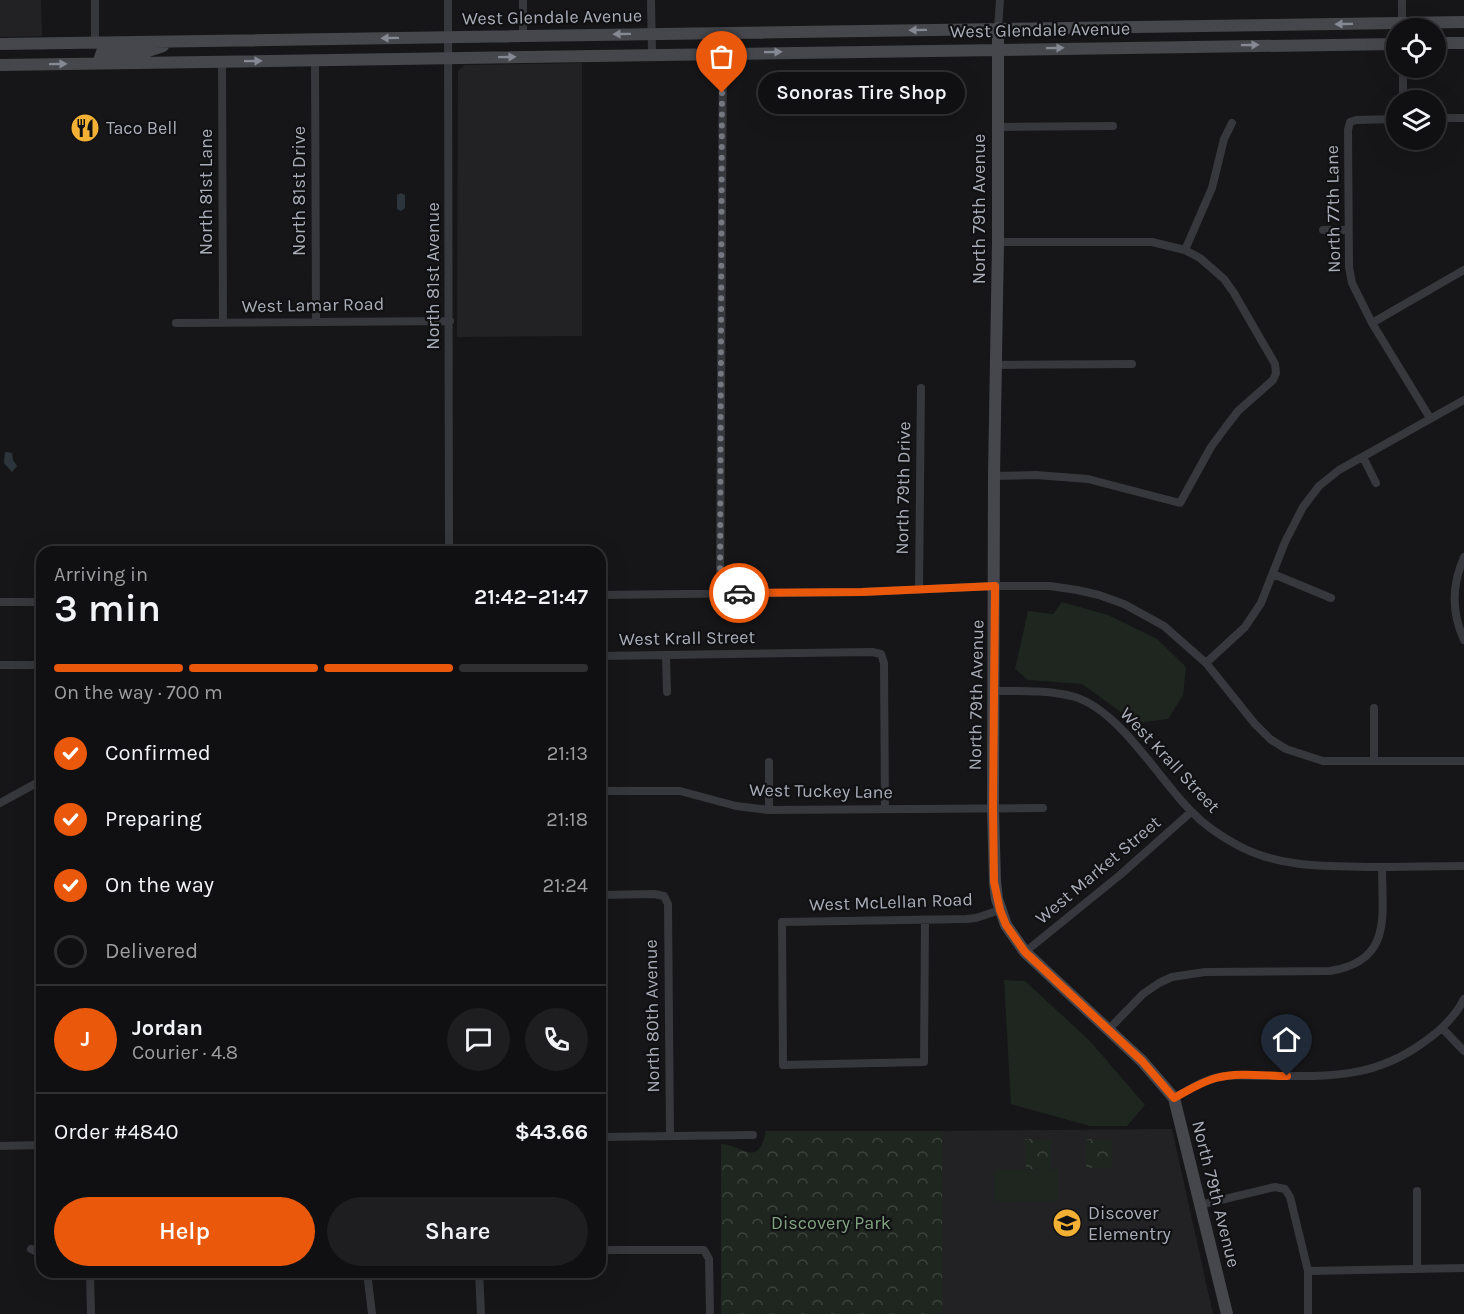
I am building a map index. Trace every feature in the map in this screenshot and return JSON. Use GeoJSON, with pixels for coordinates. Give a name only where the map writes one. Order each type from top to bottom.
{"type":"FeatureCollection","features":[{"type":"Feature","properties":{"kind":"main road","name":"West Glendale Avenue"},"geometry":{"type":"LineString","coordinates":[[1446,23],[1464,22]]}},
{"type":"Feature","properties":{"kind":"main road","name":"West Glendale Avenue"},"geometry":{"type":"LineString","coordinates":[[0,44],[998,28],[1386,26]]}},
{"type":"Feature","properties":{"kind":"main road","name":"North 79th Avenue"},"geometry":{"type":"LineString","coordinates":[[998,28],[998,242],[994,476],[994,882],[1006,925],[1025,952],[1142,1061],[1174,1098],[1227,1314]]}},
{"type":"Feature","properties":{"kind":"main road"},"geometry":{"type":"LineString","coordinates":[[98,63],[102,52],[148,51],[175,41]]}},
{"type":"Feature","properties":{"kind":"main road"},"geometry":{"type":"LineString","coordinates":[[1446,43],[1464,43]]}},
{"type":"Feature","properties":{"kind":"main road","name":"West Glendale Avenue"},"geometry":{"type":"LineString","coordinates":[[0,65],[997,48],[1386,44]]}},
{"type":"Feature","properties":{"kind":"street"},"geometry":{"type":"LineString","coordinates":[[94,0],[95,43]]}},
{"type":"Feature","properties":{"kind":"street","name":"North 81st Avenue"},"geometry":{"type":"LineString","coordinates":[[447,0],[449,37],[449,546]]}},
{"type":"Feature","properties":{"kind":"street"},"geometry":{"type":"LineString","coordinates":[[523,0],[523,36]]}},
{"type":"Feature","properties":{"kind":"street"},"geometry":{"type":"LineString","coordinates":[[651,0],[652,54]]}},
{"type":"Feature","properties":{"kind":"street","name":"North 79th Avenue"},"geometry":{"type":"LineString","coordinates":[[998,28],[1000,0]]}},
{"type":"Feature","properties":{"kind":"street"},"geometry":{"type":"LineString","coordinates":[[1402,0],[1402,18]]}},
{"type":"Feature","properties":{"kind":"street"},"geometry":{"type":"LineString","coordinates":[[720,594],[723,33]]}},
{"type":"Feature","properties":{"kind":"street","name":"North 81st Drive"},"geometry":{"type":"LineString","coordinates":[[315,60],[316,322]]}},
{"type":"Feature","properties":{"kind":"street","name":"North 81st Lane"},"geometry":{"type":"LineString","coordinates":[[222,61],[224,323]]}},
{"type":"Feature","properties":{"kind":"street"},"geometry":{"type":"LineString","coordinates":[[1446,118],[1464,118]]}},
{"type":"Feature","properties":{"kind":"street","name":"North 77th Lane"},"geometry":{"type":"LineString","coordinates":[[1386,119],[1350,122],[1348,130],[1349,267],[1352,283],[1372,323],[1430,418]]}},
{"type":"Feature","properties":{"kind":"street"},"geometry":{"type":"LineString","coordinates":[[1185,250],[1212,188],[1224,140],[1232,123]]}},
{"type":"Feature","properties":{"kind":"street"},"geometry":{"type":"LineString","coordinates":[[997,127],[1113,126]]}},
{"type":"Feature","properties":{"kind":"street"},"geometry":{"type":"LineString","coordinates":[[1323,230],[1348,230]]}},
{"type":"Feature","properties":{"kind":"street"},"geometry":{"type":"LineString","coordinates":[[994,476],[1036,475],[1088,479],[1180,503],[1211,447],[1238,411],[1273,380],[1276,373],[1275,364],[1224,279],[1212,267],[1185,250],[1152,242],[998,242]]}},
{"type":"Feature","properties":{"kind":"street"},"geometry":{"type":"LineString","coordinates":[[1372,323],[1464,270]]}},
{"type":"Feature","properties":{"kind":"street","name":"West Lamar Road"},"geometry":{"type":"LineString","coordinates":[[176,323],[450,321]]}},
{"type":"Feature","properties":{"kind":"street"},"geometry":{"type":"LineString","coordinates":[[996,365],[1132,364]]}},
{"type":"Feature","properties":{"kind":"street","name":"North 79th Drive"},"geometry":{"type":"LineString","coordinates":[[919,589],[921,387]]}},
{"type":"Feature","properties":{"kind":"street"},"geometry":{"type":"LineString","coordinates":[[1206,663],[1245,627],[1261,603],[1285,542],[1303,507],[1319,486],[1339,470],[1464,400]]}},
{"type":"Feature","properties":{"kind":"street"},"geometry":{"type":"LineString","coordinates":[[1363,458],[1376,483]]}},
{"type":"Feature","properties":{"kind":"street"},"geometry":{"type":"LineString","coordinates":[[1464,556],[1455,583],[1454,603],[1456,624],[1464,640]]}},
{"type":"Feature","properties":{"kind":"street"},"geometry":{"type":"LineString","coordinates":[[1273,574],[1331,598]]}},
{"type":"Feature","properties":{"kind":"street"},"geometry":{"type":"LineString","coordinates":[[606,595],[862,592],[995,586],[1050,586],[1077,590],[1124,604],[1164,626],[1206,663],[1255,724],[1270,739],[1286,749],[1323,761],[1464,761]]}},
{"type":"Feature","properties":{"kind":"street"},"geometry":{"type":"LineString","coordinates":[[0,602],[36,602]]}},
{"type":"Feature","properties":{"kind":"street","name":"West Krall Street"},"geometry":{"type":"LineString","coordinates":[[606,656],[872,652],[881,654],[884,663],[885,809]]}},
{"type":"Feature","properties":{"kind":"street"},"geometry":{"type":"LineString","coordinates":[[666,655],[667,692]]}},
{"type":"Feature","properties":{"kind":"street"},"geometry":{"type":"LineString","coordinates":[[0,665],[36,665]]}},
{"type":"Feature","properties":{"kind":"street","name":"West Krall Street"},"geometry":{"type":"LineString","coordinates":[[993,691],[1054,693],[1076,698],[1094,706],[1123,732],[1191,812],[1217,833],[1241,847],[1265,856],[1307,865],[1464,866]]}},
{"type":"Feature","properties":{"kind":"street"},"geometry":{"type":"LineString","coordinates":[[1374,708],[1374,760]]}},
{"type":"Feature","properties":{"kind":"street"},"geometry":{"type":"LineString","coordinates":[[769,762],[769,810]]}},
{"type":"Feature","properties":{"kind":"street"},"geometry":{"type":"LineString","coordinates":[[0,803],[36,783]]}},
{"type":"Feature","properties":{"kind":"street","name":"West Tuckey Lane"},"geometry":{"type":"LineString","coordinates":[[606,791],[680,791],[736,806],[769,810],[1043,807]]}},
{"type":"Feature","properties":{"kind":"street","name":"West Market Street"},"geometry":{"type":"LineString","coordinates":[[1025,952],[1120,875],[1191,812]]}},
{"type":"Feature","properties":{"kind":"street"},"geometry":{"type":"LineString","coordinates":[[1109,1029],[1143,994],[1172,976],[1205,972],[1330,970],[1358,963],[1368,956],[1380,935],[1382,867]]}},
{"type":"Feature","properties":{"kind":"street","name":"North 80th Avenue"},"geometry":{"type":"LineString","coordinates":[[606,895],[654,894],[664,896],[668,904],[670,1136]]}},
{"type":"Feature","properties":{"kind":"street","name":"West McLellan Road"},"geometry":{"type":"LineString","coordinates":[[925,920],[924,1062],[783,1065],[782,922],[976,918],[1000,910]]}},
{"type":"Feature","properties":{"kind":"street"},"geometry":{"type":"LineString","coordinates":[[1174,1098],[1203,1082],[1227,1076],[1307,1076],[1366,1071],[1386,1065],[1410,1053],[1442,1028],[1464,999]]}},
{"type":"Feature","properties":{"kind":"street"},"geometry":{"type":"LineString","coordinates":[[1442,1028],[1464,1051]]}},
{"type":"Feature","properties":{"kind":"street"},"geometry":{"type":"LineString","coordinates":[[606,1137],[753,1135]]}},
{"type":"Feature","properties":{"kind":"street"},"geometry":{"type":"LineString","coordinates":[[0,1146],[36,1146]]}},
{"type":"Feature","properties":{"kind":"street"},"geometry":{"type":"LineString","coordinates":[[1200,1204],[1275,1187],[1285,1189],[1290,1197],[1308,1270],[1308,1314]]}},
{"type":"Feature","properties":{"kind":"street"},"geometry":{"type":"LineString","coordinates":[[1417,1191],[1418,1268]]}},
{"type":"Feature","properties":{"kind":"street"},"geometry":{"type":"LineString","coordinates":[[31,1249],[36,1251]]}},
{"type":"Feature","properties":{"kind":"street"},"geometry":{"type":"LineString","coordinates":[[606,1250],[704,1250],[709,1259],[710,1314]]}},
{"type":"Feature","properties":{"kind":"street"},"geometry":{"type":"LineString","coordinates":[[1308,1270],[1464,1268]]}},
{"type":"Feature","properties":{"kind":"street"},"geometry":{"type":"LineString","coordinates":[[90,1278],[90,1314]]}},
{"type":"Feature","properties":{"kind":"street"},"geometry":{"type":"LineString","coordinates":[[368,1278],[372,1314]]}},
{"type":"Feature","properties":{"kind":"street"},"geometry":{"type":"LineString","coordinates":[[479,1278],[481,1314]]}},
{"type":"Feature","properties":{"kind":"shaded area"},"geometry":{"type":"Polygon","coordinates":[[[0,0],[41,0],[42,36],[0,37],[0,0]]]}},
{"type":"Feature","properties":{"kind":"shaded area"},"geometry":{"type":"Polygon","coordinates":[[[582,63],[582,336],[457,337],[458,71],[465,65],[582,63]]]}},
{"type":"Feature","properties":{"kind":"shaded area"},"geometry":{"type":"Polygon","coordinates":[[[401,193],[405,195],[405,208],[401,211],[397,209],[397,195],[401,193]]]}},
{"type":"Feature","properties":{"kind":"shaded area"},"geometry":{"type":"Polygon","coordinates":[[[5,452],[12,453],[17,466],[12,472],[4,463],[5,452]]]}},
{"type":"Feature","properties":{"kind":"shaded area","name":"Discover Elementry"},"geometry":{"type":"Polygon","coordinates":[[[1172,1129],[1213,1314],[942,1314],[942,1131],[1172,1129]]]}},
{"type":"Feature","properties":{"kind":"green space"},"geometry":{"type":"Polygon","coordinates":[[[1062,602],[1108,615],[1157,639],[1186,667],[1183,695],[1168,719],[1136,723],[1082,684],[1028,680],[1015,669],[1028,611],[1053,614],[1062,602]]]}},
{"type":"Feature","properties":{"kind":"green space"},"geometry":{"type":"Polygon","coordinates":[[[1004,980],[1025,981],[1089,1040],[1145,1105],[1127,1126],[1090,1126],[1011,1104],[1004,980]]]}},
{"type":"Feature","properties":{"kind":"green space","name":"Discovery Park"},"geometry":{"type":"Polygon","coordinates":[[[766,1131],[942,1131],[942,1314],[721,1314],[721,1144],[754,1152],[763,1143],[766,1131]]]}},
{"type":"Feature","properties":{"kind":"green space"},"geometry":{"type":"Polygon","coordinates":[[[1025,1139],[1051,1139],[1051,1169],[1026,1169],[1025,1139]]]}},
{"type":"Feature","properties":{"kind":"green space"},"geometry":{"type":"Polygon","coordinates":[[[1086,1139],[1112,1139],[1112,1168],[1086,1168],[1086,1139]]]}},
{"type":"Feature","properties":{"kind":"green space"},"geometry":{"type":"Polygon","coordinates":[[[1058,1169],[1058,1201],[995,1202],[995,1170],[1058,1169]]]}},
{"type":"Feature","properties":{"kind":"way so far"},"geometry":{"type":"LineString","coordinates":[[722,93],[720,594],[739,593]]}},
{"type":"Feature","properties":{"kind":"place","name":"Sonoras Tire Shop"},"geometry":{"type":"Point","coordinates":[722,93]}},
{"type":"Feature","properties":{"kind":"place","name":"Taco Bell"},"geometry":{"type":"Point","coordinates":[85,128]}},
{"type":"Feature","properties":{"kind":"place","name":"Discover Elementry"},"geometry":{"type":"Point","coordinates":[1067,1223]}},
{"type":"Feature","properties":{"kind":"route"},"geometry":{"type":"LineString","coordinates":[[739,593],[862,592],[995,586],[994,882],[1006,925],[1025,952],[1142,1061],[1174,1098],[1203,1082],[1227,1076],[1287,1076]]}}]}
